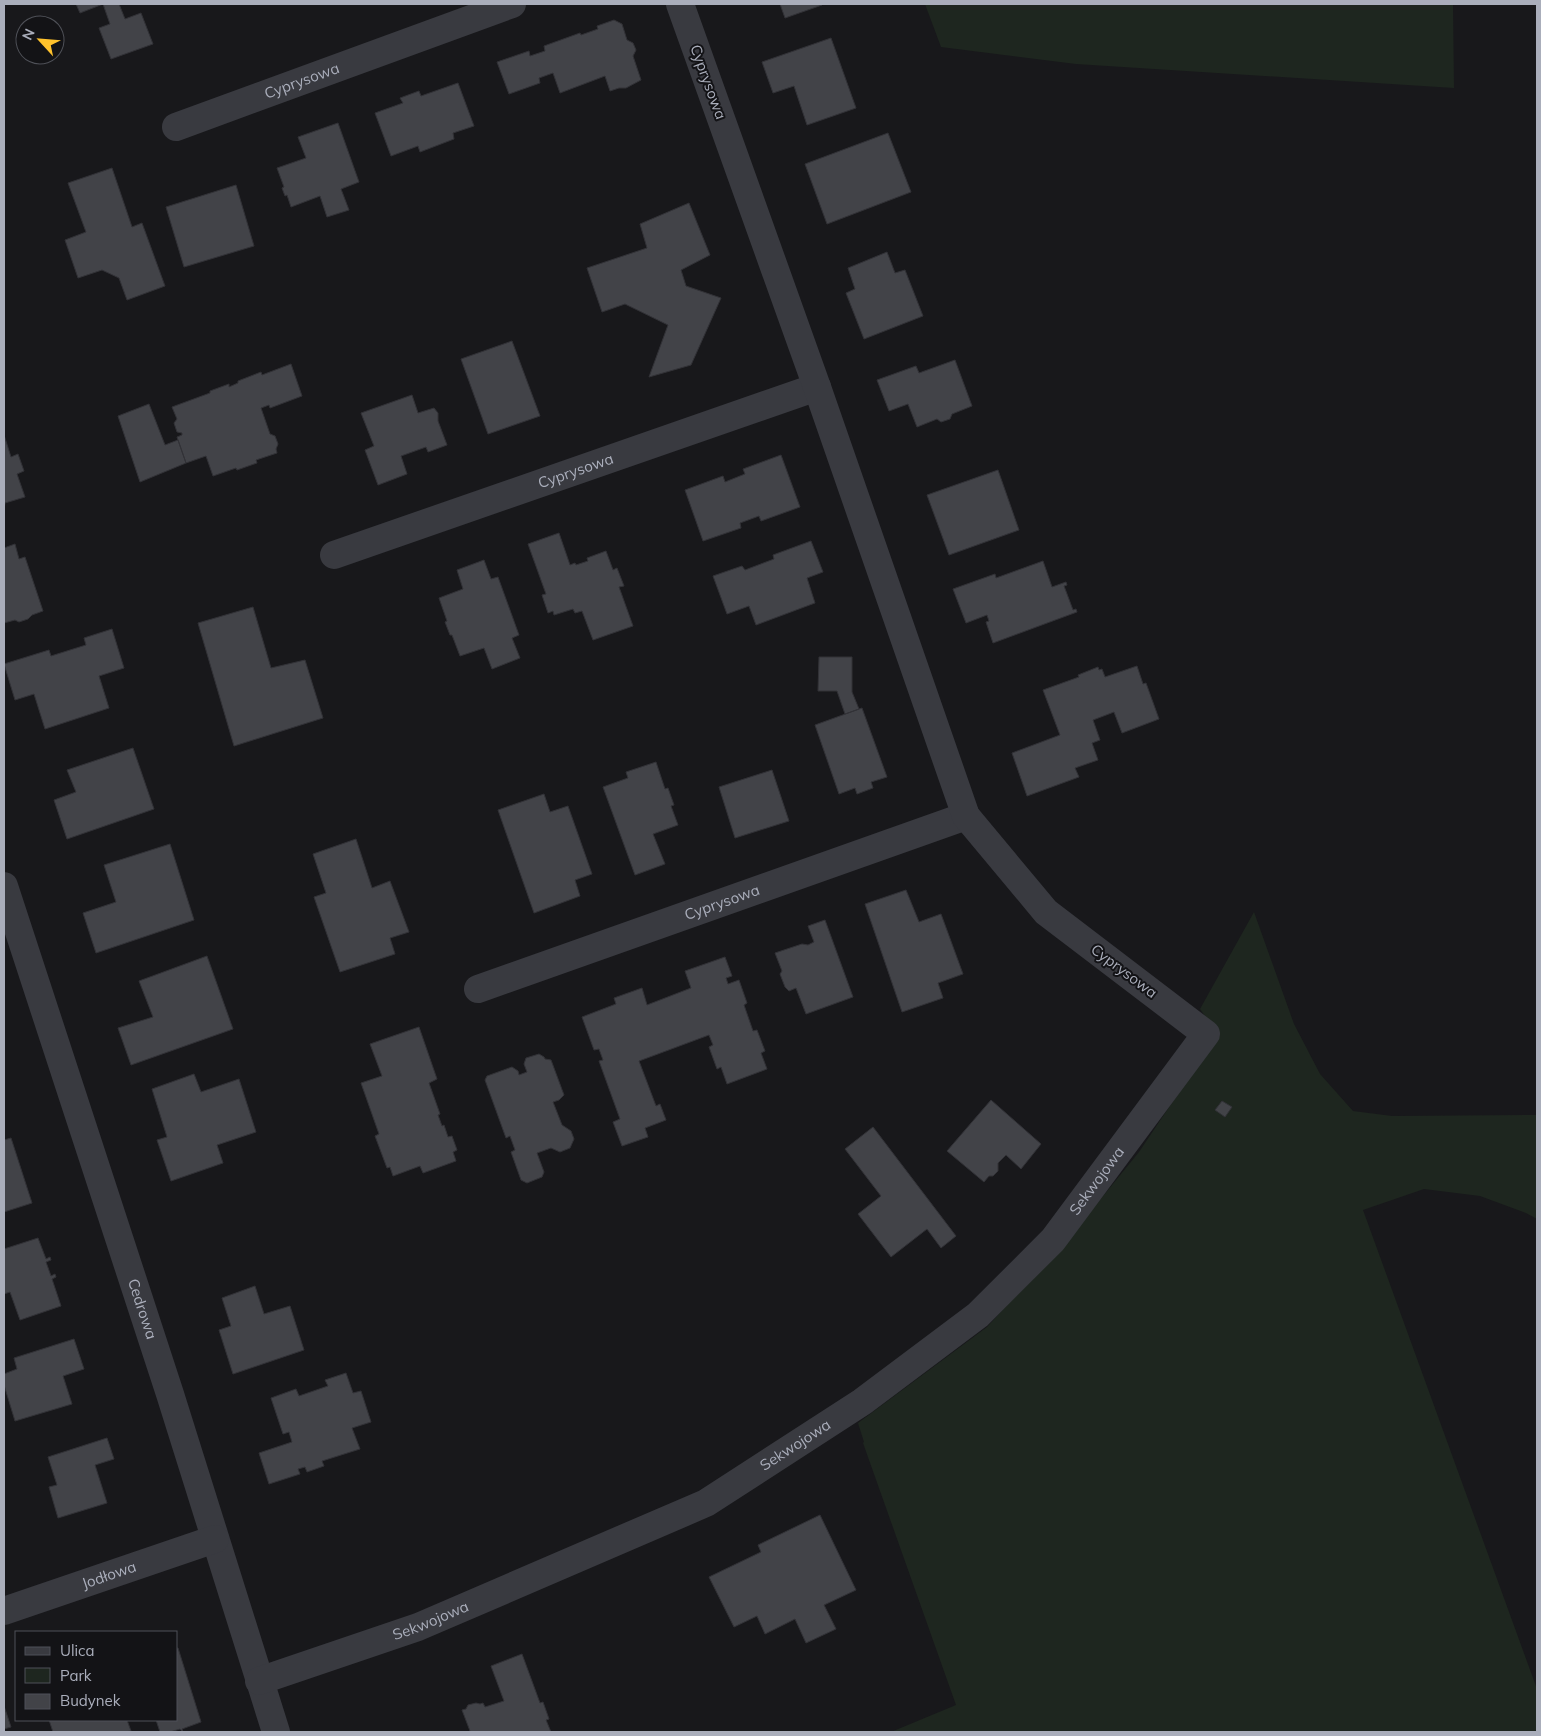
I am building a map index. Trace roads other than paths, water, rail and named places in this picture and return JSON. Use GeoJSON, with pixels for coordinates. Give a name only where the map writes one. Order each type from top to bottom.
{"type":"FeatureCollection","features":[{"type":"Feature","properties":{"kind":"street","name":"Cyprysowa"},"geometry":{"type":"LineString","coordinates":[[176,127],[512,4]]}},
{"type":"Feature","properties":{"kind":"street","name":"Cyprysowa"},"geometry":{"type":"LineString","coordinates":[[680,4],[817,387],[966,816],[1046,912],[1206,1034]]}},
{"type":"Feature","properties":{"kind":"street","name":"Cyprysowa"},"geometry":{"type":"LineString","coordinates":[[334,554],[817,387]]}},
{"type":"Feature","properties":{"kind":"street","name":"Cyprysowa"},"geometry":{"type":"LineString","coordinates":[[478,989],[966,816]]}},
{"type":"Feature","properties":{"kind":"street","name":"Cedrowa"},"geometry":{"type":"LineString","coordinates":[[4,886],[110,1216],[170,1394],[276,1732]]}},
{"type":"Feature","properties":{"kind":"street","name":"Sekwojowa"},"geometry":{"type":"LineString","coordinates":[[259,1681],[418,1627],[706,1503],[862,1402],[978,1315],[1053,1240],[1206,1034]]}},
{"type":"Feature","properties":{"kind":"street","name":"Jodłowa"},"geometry":{"type":"LineString","coordinates":[[4,1611],[214,1539]]}}]}
